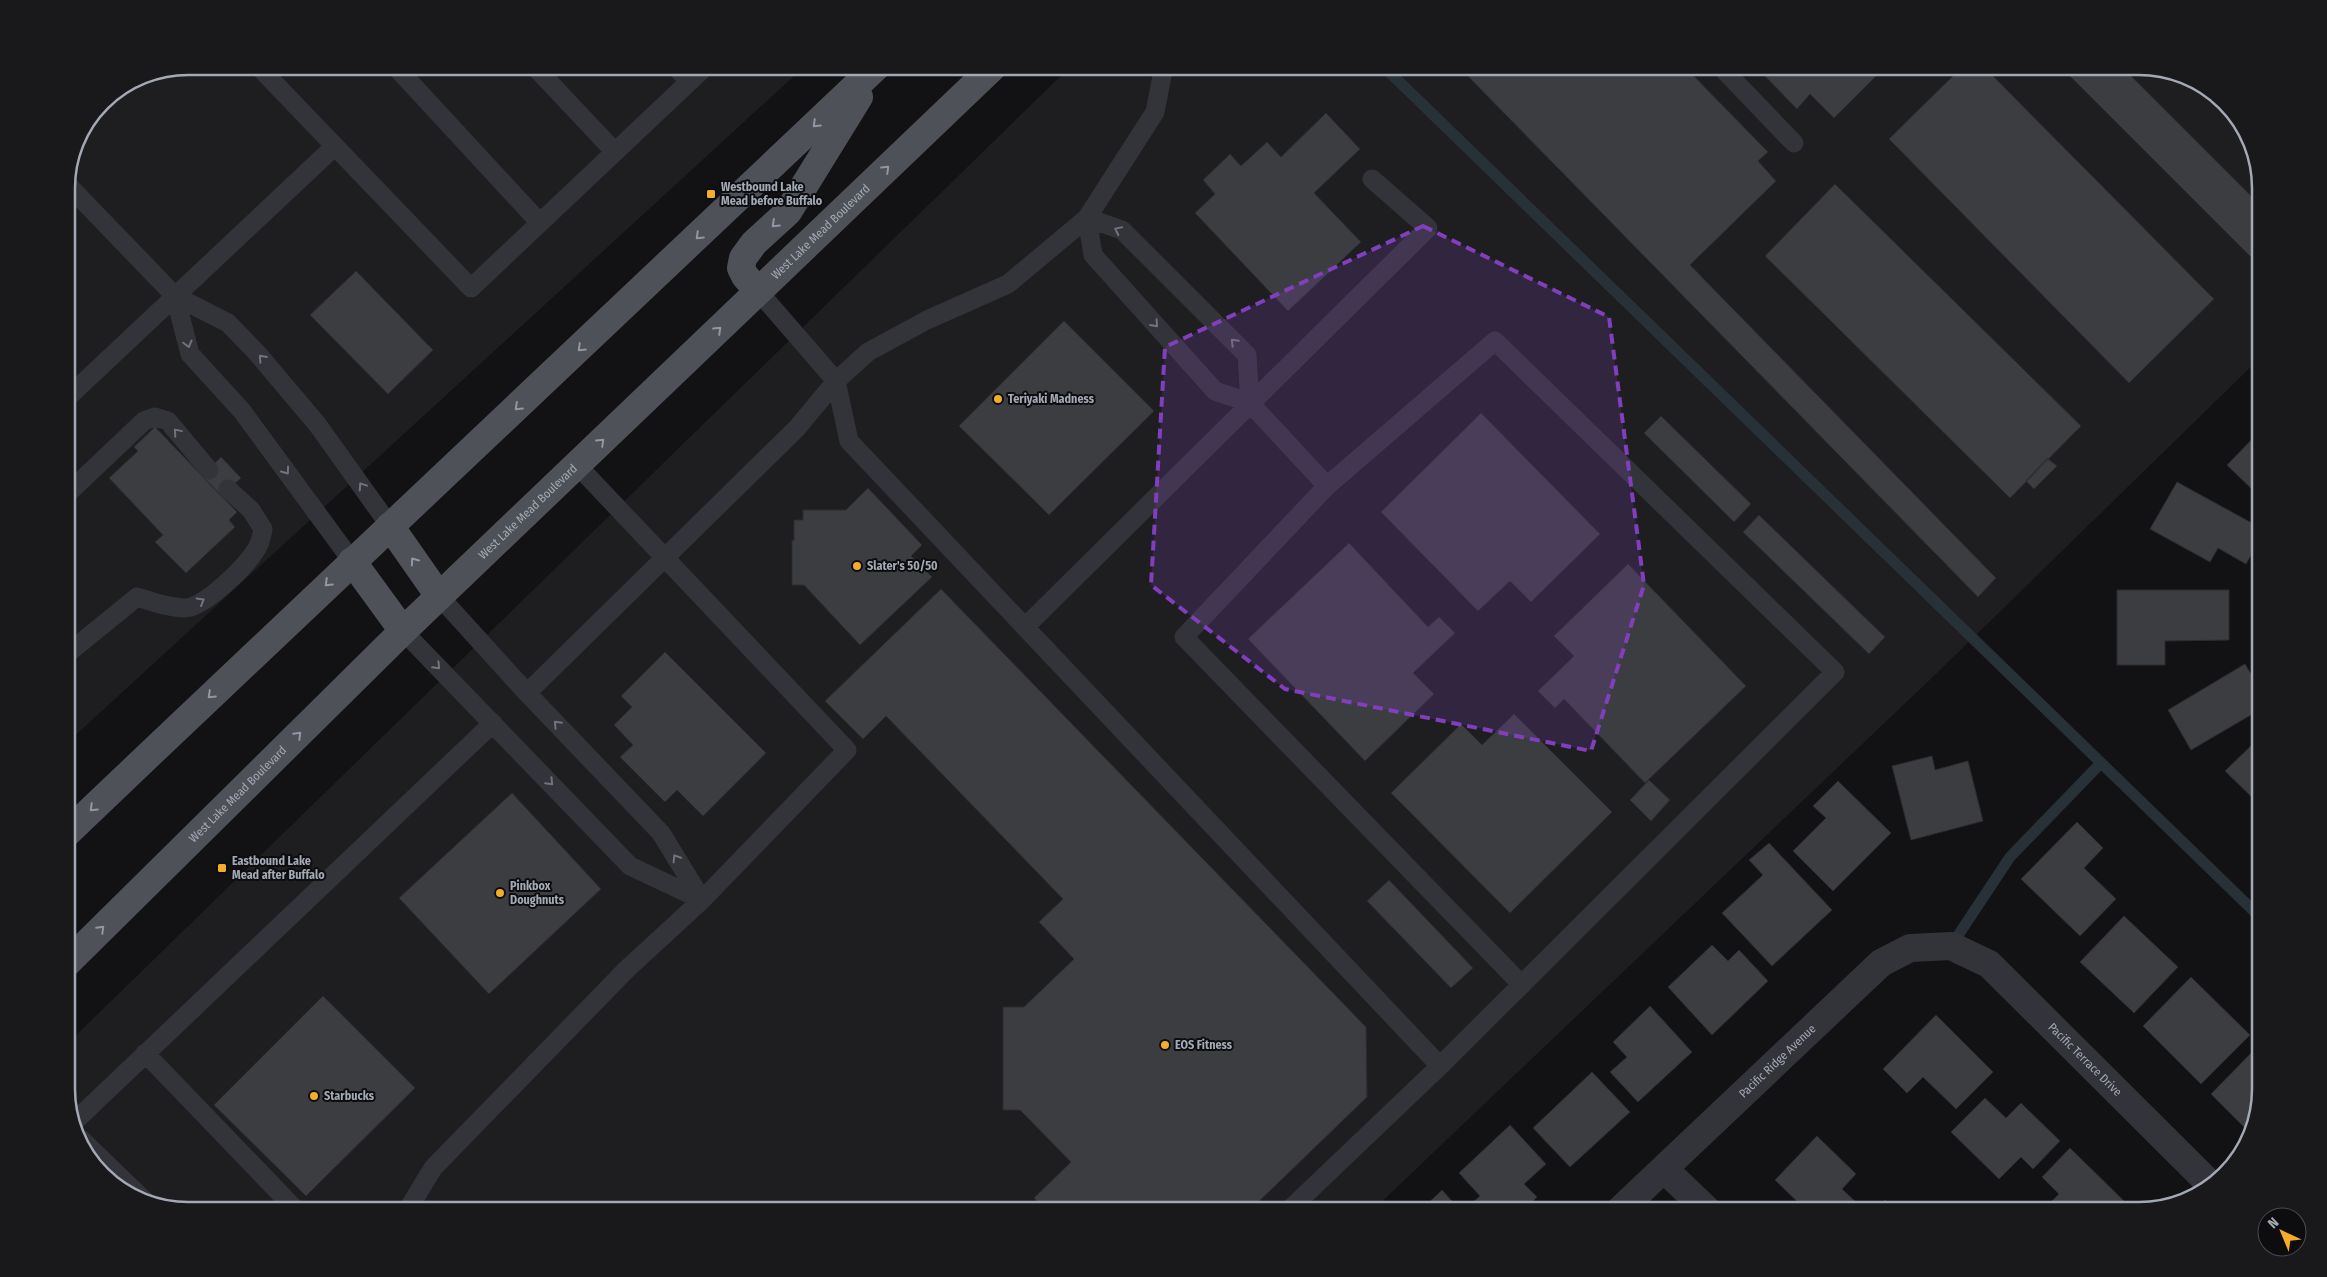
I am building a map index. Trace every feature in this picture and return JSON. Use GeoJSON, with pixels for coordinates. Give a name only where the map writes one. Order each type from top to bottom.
{"type":"FeatureCollection","features":[{"type":"Feature","properties":{"kind":"main road"},"geometry":{"type":"LineString","coordinates":[[75,824],[868,75]]}},
{"type":"Feature","properties":{"kind":"main road"},"geometry":{"type":"LineString","coordinates":[[758,292],[741,268],[743,258],[754,243],[788,212],[872,75]]}},
{"type":"Feature","properties":{"kind":"main road","name":"West Lake Mead Boulevard"},"geometry":{"type":"LineString","coordinates":[[75,955],[439,596],[985,75]]}},
{"type":"Feature","properties":{"kind":"main road"},"geometry":{"type":"LineString","coordinates":[[390,526],[439,596]]}},
{"type":"Feature","properties":{"kind":"main road"},"geometry":{"type":"LineString","coordinates":[[352,561],[403,631]]}},
{"type":"Feature","properties":{"kind":"street","name":"Pacific Ridge Avenue"},"geometry":{"type":"LineString","coordinates":[[1629,1202],[1881,963],[1910,948],[1952,946]]}},
{"type":"Feature","properties":{"kind":"street","name":"Pacific Terrace Drive"},"geometry":{"type":"LineString","coordinates":[[1952,946],[1989,964],[2206,1180]]}},
{"type":"Feature","properties":{"kind":"street"},"geometry":{"type":"LineString","coordinates":[[1664,1169],[1699,1202]]}},
{"type":"Feature","properties":{"kind":"lane"},"geometry":{"type":"LineString","coordinates":[[267,75],[471,288],[696,75]]}},
{"type":"Feature","properties":{"kind":"lane"},"geometry":{"type":"LineString","coordinates":[[404,75],[540,223]]}},
{"type":"Feature","properties":{"kind":"lane"},"geometry":{"type":"LineString","coordinates":[[542,75],[615,152]]}},
{"type":"Feature","properties":{"kind":"lane"},"geometry":{"type":"LineString","coordinates":[[683,75],[689,82]]}},
{"type":"Feature","properties":{"kind":"lane"},"geometry":{"type":"LineString","coordinates":[[527,693],[797,428],[836,381],[868,352],[927,320],[1008,284],[1087,218],[1155,112],[1162,75]]}},
{"type":"Feature","properties":{"kind":"lane"},"geometry":{"type":"LineString","coordinates":[[1729,75],[1794,144]]}},
{"type":"Feature","properties":{"kind":"lane"},"geometry":{"type":"LineString","coordinates":[[75,390],[335,146]]}},
{"type":"Feature","properties":{"kind":"lane"},"geometry":{"type":"LineString","coordinates":[[1025,627],[1428,228],[1372,179]]}},
{"type":"Feature","properties":{"kind":"lane"},"geometry":{"type":"LineString","coordinates":[[75,192],[175,296],[228,323],[257,353],[317,424],[390,526]]}},
{"type":"Feature","properties":{"kind":"lane"},"geometry":{"type":"LineString","coordinates":[[1087,218],[1122,230],[1247,355],[1250,403]]}},
{"type":"Feature","properties":{"kind":"lane"},"geometry":{"type":"LineString","coordinates":[[1087,218],[1094,255],[1215,391],[1250,403],[1328,486]]}},
{"type":"Feature","properties":{"kind":"lane"},"geometry":{"type":"LineString","coordinates":[[758,292],[836,381],[849,441],[1440,1066]]}},
{"type":"Feature","properties":{"kind":"lane"},"geometry":{"type":"LineString","coordinates":[[175,296],[190,354],[242,411],[352,561]]}},
{"type":"Feature","properties":{"kind":"lane"},"geometry":{"type":"LineString","coordinates":[[1297,1202],[1440,1066],[1522,985],[1835,672],[1495,341],[1328,486],[1184,637],[1522,985]]}},
{"type":"Feature","properties":{"kind":"lane"},"geometry":{"type":"LineString","coordinates":[[75,486],[144,421],[155,417],[168,421],[208,470]]}},
{"type":"Feature","properties":{"kind":"lane"},"geometry":{"type":"LineString","coordinates":[[412,1202],[433,1168],[627,970],[702,900],[847,750],[665,556],[577,466]]}},
{"type":"Feature","properties":{"kind":"lane"},"geometry":{"type":"LineString","coordinates":[[75,647],[138,597],[164,605],[189,608],[213,594],[248,560],[259,544],[263,529],[251,510],[228,489]]}},
{"type":"Feature","properties":{"kind":"lane"},"geometry":{"type":"LineString","coordinates":[[439,596],[527,693],[661,833],[702,900]]}},
{"type":"Feature","properties":{"kind":"lane"},"geometry":{"type":"LineString","coordinates":[[403,631],[630,866],[702,900]]}},
{"type":"Feature","properties":{"kind":"lane"},"geometry":{"type":"LineString","coordinates":[[79,1117],[145,1052],[493,723]]}},
{"type":"Feature","properties":{"kind":"lane"},"geometry":{"type":"LineString","coordinates":[[145,1052],[288,1202]]}},
{"type":"Feature","properties":{"kind":"lane"},"geometry":{"type":"LineString","coordinates":[[94,1151],[128,1185]]}},
{"type":"Feature","properties":{"kind":"highlighted area"},"geometry":{"type":"Polygon","coordinates":[[[1423,226],[1609,317],[1644,585],[1591,751],[1285,689],[1151,585],[1165,347],[1423,226]]]}},
{"type":"Feature","properties":{"kind":"shaded area"},"geometry":{"type":"Polygon","coordinates":[[[180,75],[795,75],[75,736],[75,180],[79,159],[90,131],[113,103],[131,90],[145,84],[166,77],[180,75]]]}},
{"type":"Feature","properties":{"kind":"shaded area"},"geometry":{"type":"Polygon","coordinates":[[[1062,75],[2147,75],[2176,81],[2202,94],[2214,103],[2233,125],[2246,151],[2252,180],[2252,366],[1938,672],[1381,1202],[180,1202],[151,1196],[125,1183],[103,1164],[94,1152],[81,1126],[77,1111],[75,1097],[75,1036],[1062,75]]]}},
{"type":"Feature","properties":{"kind":"building"},"geometry":{"type":"Polygon","coordinates":[[[1467,75],[1693,75],[1768,152],[1758,161],[1776,181],[1690,265],[1996,578],[1978,597],[1467,75]]]}},
{"type":"Feature","properties":{"kind":"building"},"geometry":{"type":"Polygon","coordinates":[[[1764,75],[1877,75],[1834,118],[1810,94],[1797,109],[1764,75]]]}},
{"type":"Feature","properties":{"kind":"building"},"geometry":{"type":"Polygon","coordinates":[[[1954,75],[1992,75],[2214,299],[2129,383],[1889,139],[1954,75]]]}},
{"type":"Feature","properties":{"kind":"building"},"geometry":{"type":"Polygon","coordinates":[[[2069,75],[2130,75],[2252,197],[2252,258],[2069,75]]]}},
{"type":"Feature","properties":{"kind":"building"},"geometry":{"type":"Polygon","coordinates":[[[1326,113],[1360,149],[1314,193],[1361,242],[1288,311],[1195,213],[1215,194],[1203,180],[1230,154],[1241,166],[1267,142],[1281,157],[1326,113]]]}},
{"type":"Feature","properties":{"kind":"building"},"geometry":{"type":"Polygon","coordinates":[[[1835,184],[2081,426],[2010,498],[1765,256],[1835,184]]]}},
{"type":"Feature","properties":{"kind":"building"},"geometry":{"type":"Polygon","coordinates":[[[356,271],[433,350],[388,394],[310,315],[356,271]]]}},
{"type":"Feature","properties":{"kind":"building"},"geometry":{"type":"Polygon","coordinates":[[[1064,321],[1154,411],[1049,515],[959,426],[1064,321]]]}},
{"type":"Feature","properties":{"kind":"building"},"geometry":{"type":"Polygon","coordinates":[[[1481,413],[1600,534],[1531,602],[1510,581],[1478,611],[1381,512],[1481,413]]]}},
{"type":"Feature","properties":{"kind":"building"},"geometry":{"type":"Polygon","coordinates":[[[1661,416],[1751,504],[1734,522],[1644,433],[1661,416]]]}},
{"type":"Feature","properties":{"kind":"building"},"geometry":{"type":"Polygon","coordinates":[[[155,427],[237,512],[229,520],[235,527],[186,573],[155,542],[163,535],[109,478],[138,451],[134,447],[155,427]]]}},
{"type":"Feature","properties":{"kind":"building"},"geometry":{"type":"Polygon","coordinates":[[[2252,439],[2252,489],[2227,465],[2252,439]]]}},
{"type":"Feature","properties":{"kind":"building"},"geometry":{"type":"Polygon","coordinates":[[[221,457],[241,478],[221,496],[202,476],[221,457]]]}},
{"type":"Feature","properties":{"kind":"building"},"geometry":{"type":"Polygon","coordinates":[[[2047,458],[2057,466],[2034,489],[2026,481],[2047,458]]]}},
{"type":"Feature","properties":{"kind":"building"},"geometry":{"type":"Polygon","coordinates":[[[2177,482],[2252,523],[2252,553],[2246,564],[2218,548],[2210,562],[2150,529],[2177,482]]]}},
{"type":"Feature","properties":{"kind":"building","name":"Slater's 50/50"},"geometry":{"type":"Polygon","coordinates":[[[868,488],[922,545],[911,556],[932,577],[860,645],[804,585],[792,585],[792,540],[794,541],[794,520],[803,520],[803,510],[846,510],[868,488]]]}},
{"type":"Feature","properties":{"kind":"building"},"geometry":{"type":"Polygon","coordinates":[[[1759,515],[1885,637],[1869,654],[1743,532],[1759,515]]]}},
{"type":"Feature","properties":{"kind":"building"},"geometry":{"type":"Polygon","coordinates":[[[1349,543],[1428,627],[1439,617],[1455,633],[1413,673],[1434,694],[1365,761],[1248,639],[1349,543]]]}},
{"type":"Feature","properties":{"kind":"building"},"geometry":{"type":"Polygon","coordinates":[[[1628,564],[1746,686],[1645,783],[1564,699],[1555,708],[1538,691],[1574,656],[1554,636],[1628,564]]]}},
{"type":"Feature","properties":{"kind":"building"},"geometry":{"type":"Polygon","coordinates":[[[941,589],[1366,1027],[1367,1097],[1258,1202],[1038,1202],[1034,1198],[1071,1162],[1020,1110],[1003,1110],[1003,1007],[1024,1007],[1074,959],[1039,922],[1063,899],[886,716],[863,739],[825,701],[941,589]]]}},
{"type":"Feature","properties":{"kind":"building"},"geometry":{"type":"Polygon","coordinates":[[[2117,590],[2229,590],[2229,640],[2165,641],[2165,665],[2117,665],[2117,590]]]}},
{"type":"Feature","properties":{"kind":"building"},"geometry":{"type":"Polygon","coordinates":[[[665,652],[766,753],[703,816],[677,790],[665,802],[620,757],[633,745],[614,725],[632,707],[621,696],[665,652]]]}},
{"type":"Feature","properties":{"kind":"building"},"geometry":{"type":"Polygon","coordinates":[[[2245,664],[2252,676],[2252,714],[2191,750],[2168,710],[2245,664]]]}},
{"type":"Feature","properties":{"kind":"building"},"geometry":{"type":"Polygon","coordinates":[[[1514,714],[1612,812],[1510,913],[1391,793],[1461,724],[1482,745],[1514,714]]]}},
{"type":"Feature","properties":{"kind":"building"},"geometry":{"type":"Polygon","coordinates":[[[2252,745],[2252,797],[2225,771],[2252,745]]]}},
{"type":"Feature","properties":{"kind":"building"},"geometry":{"type":"Polygon","coordinates":[[[1932,756],[1935,770],[1968,761],[1983,821],[1911,840],[1892,766],[1932,756]]]}},
{"type":"Feature","properties":{"kind":"building"},"geometry":{"type":"Polygon","coordinates":[[[1649,780],[1670,800],[1651,821],[1630,800],[1649,780]]]}},
{"type":"Feature","properties":{"kind":"building"},"geometry":{"type":"Polygon","coordinates":[[[1838,781],[1891,833],[1833,891],[1793,851],[1826,818],[1813,806],[1838,781]]]}},
{"type":"Feature","properties":{"kind":"building","name":"Pinkbox Doughnuts"},"geometry":{"type":"Polygon","coordinates":[[[512,793],[601,889],[489,994],[399,898],[512,793]]]}},
{"type":"Feature","properties":{"kind":"building"},"geometry":{"type":"Polygon","coordinates":[[[2077,822],[2103,848],[2084,868],[2116,899],[2080,936],[2021,879],[2077,822]]]}},
{"type":"Feature","properties":{"kind":"building"},"geometry":{"type":"Polygon","coordinates":[[[1769,843],[1832,910],[1772,966],[1722,913],[1763,875],[1749,860],[1769,843]]]}},
{"type":"Feature","properties":{"kind":"building"},"geometry":{"type":"Polygon","coordinates":[[[1389,880],[1473,968],[1451,988],[1367,901],[1389,880]]]}},
{"type":"Feature","properties":{"kind":"building"},"geometry":{"type":"Polygon","coordinates":[[[2124,916],[2178,967],[2134,1013],[2080,962],[2124,916]]]}},
{"type":"Feature","properties":{"kind":"building"},"geometry":{"type":"Polygon","coordinates":[[[1712,945],[1728,961],[1739,950],[1768,981],[1712,1035],[1668,987],[1712,945]]]}},
{"type":"Feature","properties":{"kind":"building"},"geometry":{"type":"Polygon","coordinates":[[[2191,977],[2250,1035],[2201,1084],[2143,1026],[2191,977]]]}},
{"type":"Feature","properties":{"kind":"building","name":"Starbucks"},"geometry":{"type":"Polygon","coordinates":[[[323,996],[415,1088],[306,1196],[214,1105],[323,996]]]}},
{"type":"Feature","properties":{"kind":"building"},"geometry":{"type":"Polygon","coordinates":[[[1650,1006],[1692,1052],[1638,1102],[1610,1072],[1627,1057],[1613,1042],[1650,1006]]]}},
{"type":"Feature","properties":{"kind":"building"},"geometry":{"type":"Polygon","coordinates":[[[1936,1015],[1993,1072],[1956,1109],[1923,1077],[1907,1093],[1883,1069],[1936,1015]]]}},
{"type":"Feature","properties":{"kind":"building"},"geometry":{"type":"Polygon","coordinates":[[[2252,1052],[2251,1104],[2245,1128],[2211,1094],[2252,1052]]]}},
{"type":"Feature","properties":{"kind":"building"},"geometry":{"type":"Polygon","coordinates":[[[1592,1072],[1630,1112],[1570,1167],[1533,1128],[1592,1072]]]}},
{"type":"Feature","properties":{"kind":"building"},"geometry":{"type":"Polygon","coordinates":[[[1985,1098],[2006,1118],[2021,1103],[2060,1141],[2033,1169],[2021,1157],[1999,1179],[1951,1132],[1985,1098]]]}},
{"type":"Feature","properties":{"kind":"building"},"geometry":{"type":"Polygon","coordinates":[[[1510,1125],[1546,1164],[1524,1184],[1537,1197],[1532,1202],[1473,1202],[1480,1196],[1459,1173],[1510,1125]]]}},
{"type":"Feature","properties":{"kind":"building"},"geometry":{"type":"Polygon","coordinates":[[[1817,1136],[1856,1174],[1842,1189],[1856,1202],[1798,1202],[1775,1180],[1817,1136]]]}},
{"type":"Feature","properties":{"kind":"building"},"geometry":{"type":"Polygon","coordinates":[[[2070,1148],[2125,1202],[2051,1202],[2059,1194],[2042,1177],[2070,1148]]]}},
{"type":"Feature","properties":{"kind":"building"},"geometry":{"type":"Polygon","coordinates":[[[1442,1190],[1453,1202],[1429,1202],[1442,1190]]]}},
{"type":"Feature","properties":{"kind":"waterway"},"geometry":{"type":"LineString","coordinates":[[1392,75],[2252,909]]}},
{"type":"Feature","properties":{"kind":"waterway"},"geometry":{"type":"LineString","coordinates":[[1951,946],[2010,857],[2101,763]]}},
{"type":"Feature","properties":{"kind":"place","name":"Westbound Lake Mead before Buffalo"},"geometry":{"type":"Point","coordinates":[711,194]}},
{"type":"Feature","properties":{"kind":"place","name":"Teriyaki Madness"},"geometry":{"type":"Point","coordinates":[998,399]}},
{"type":"Feature","properties":{"kind":"place","name":"Slater's 50/50"},"geometry":{"type":"Point","coordinates":[857,566]}},
{"type":"Feature","properties":{"kind":"place","name":"Eastbound Lake Mead after Buffalo"},"geometry":{"type":"Point","coordinates":[222,868]}},
{"type":"Feature","properties":{"kind":"place","name":"Pinkbox Doughnuts"},"geometry":{"type":"Point","coordinates":[500,893]}},
{"type":"Feature","properties":{"kind":"place","name":"EOS Fitness"},"geometry":{"type":"Point","coordinates":[1165,1045]}},
{"type":"Feature","properties":{"kind":"place","name":"Starbucks"},"geometry":{"type":"Point","coordinates":[314,1096]}}]}
